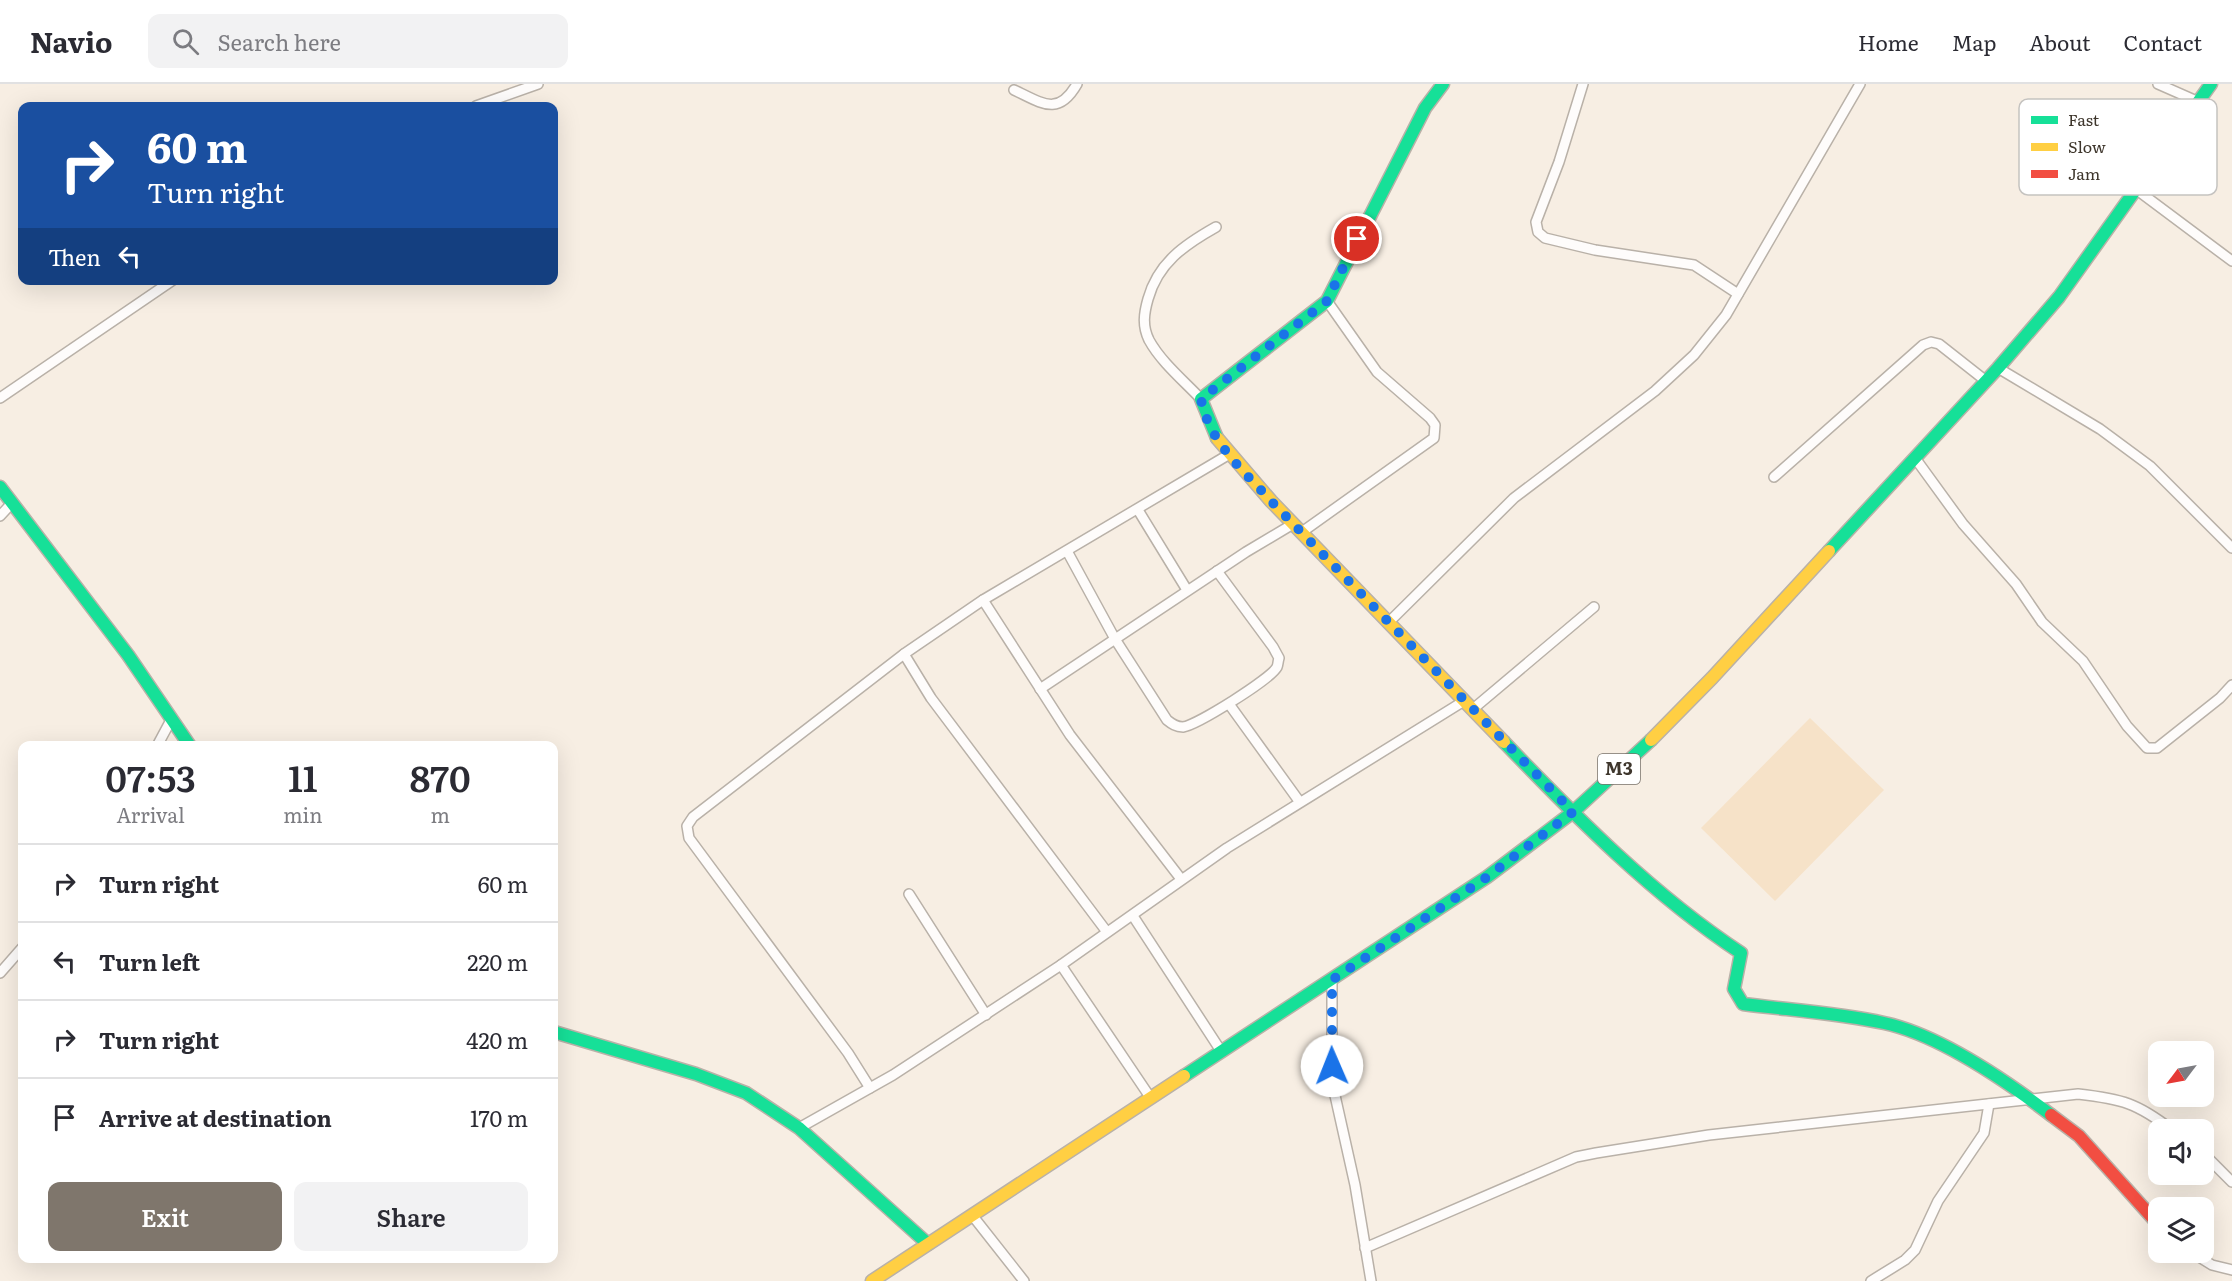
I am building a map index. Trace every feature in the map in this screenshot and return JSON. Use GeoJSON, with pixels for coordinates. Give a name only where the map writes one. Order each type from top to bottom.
{"type":"FeatureCollection","features":[{"type":"Feature","properties":{"kind":"street"},"geometry":{"type":"LineString","coordinates":[[487,102],[538,84]]}},
{"type":"Feature","properties":{"kind":"street"},"geometry":{"type":"LineString","coordinates":[[1014,90],[1047,106],[1061,103],[1077,84]]}},
{"type":"Feature","properties":{"kind":"street"},"geometry":{"type":"LineString","coordinates":[[1201,399],[1327,301],[1425,108],[1443,84]]}},
{"type":"Feature","properties":{"kind":"street"},"geometry":{"type":"LineString","coordinates":[[1583,84],[1559,162],[1536,222],[1538,232],[1545,238],[1595,250],[1694,266],[1738,294]]}},
{"type":"Feature","properties":{"kind":"street"},"geometry":{"type":"LineString","coordinates":[[1388,623],[1514,498],[1655,391],[1694,355],[1726,315],[1860,84]]}},
{"type":"Feature","properties":{"kind":"street"},"geometry":{"type":"LineString","coordinates":[[2158,84],[2192,99]]}},
{"type":"Feature","properties":{"kind":"street","name":"M3"},"geometry":{"type":"LineString","coordinates":[[2201,99],[2211,84]]}},
{"type":"Feature","properties":{"kind":"street","name":"M3"},"geometry":{"type":"LineString","coordinates":[[872,1281],[1487,877],[1573,812],[1673,718],[1998,368],[2059,297],[2133,195]]}},
{"type":"Feature","properties":{"kind":"street"},"geometry":{"type":"LineString","coordinates":[[2144,195],[2232,261]]}},
{"type":"Feature","properties":{"kind":"street"},"geometry":{"type":"LineString","coordinates":[[1216,227],[1192,241],[1163,265],[1152,284],[1145,311],[1144,325],[1149,339],[1201,399],[1207,423],[1228,455],[1388,623],[1573,812],[1692,920],[1741,953],[1734,989],[1743,1004],[1757,1008],[1801,1010],[1841,1019],[1864,1019],[1899,1027],[1960,1055],[2029,1098],[2079,1136],[2148,1214]]}},
{"type":"Feature","properties":{"kind":"street"},"geometry":{"type":"LineString","coordinates":[[0,398],[166,285]]}},
{"type":"Feature","properties":{"kind":"street"},"geometry":{"type":"LineString","coordinates":[[1040,689],[1187,590],[1217,571],[1297,528],[1434,438],[1435,432],[1430,418],[1377,372],[1327,301]]}},
{"type":"Feature","properties":{"kind":"street"},"geometry":{"type":"LineString","coordinates":[[1774,477],[1931,342],[1939,344],[1986,381]]}},
{"type":"Feature","properties":{"kind":"street"},"geometry":{"type":"LineString","coordinates":[[1998,368],[2100,429],[2150,466],[2232,548]]}},
{"type":"Feature","properties":{"kind":"street"},"geometry":{"type":"LineString","coordinates":[[870,1088],[848,1053],[689,838],[687,826],[702,811],[904,654],[983,600],[1228,455]]}},
{"type":"Feature","properties":{"kind":"street"},"geometry":{"type":"LineString","coordinates":[[1915,458],[1963,524],[2016,584],[2042,622],[2083,661],[2127,726],[2147,748],[2157,748],[2220,698],[2232,684]]}},
{"type":"Feature","properties":{"kind":"street"},"geometry":{"type":"LineString","coordinates":[[0,487],[187,741]]}},
{"type":"Feature","properties":{"kind":"street"},"geometry":{"type":"LineString","coordinates":[[0,516],[12,503]]}},
{"type":"Feature","properties":{"kind":"street"},"geometry":{"type":"LineString","coordinates":[[1138,510],[1187,590]]}},
{"type":"Feature","properties":{"kind":"street"},"geometry":{"type":"LineString","coordinates":[[1067,551],[1115,639],[1167,720],[1176,726],[1186,727],[1228,704],[1277,668],[1279,658],[1250,613],[1217,571]]}},
{"type":"Feature","properties":{"kind":"street"},"geometry":{"type":"LineString","coordinates":[[983,600],[1096,770],[1181,879]]}},
{"type":"Feature","properties":{"kind":"street"},"geometry":{"type":"LineString","coordinates":[[799,1128],[870,1088],[986,1015],[1133,916],[1181,879],[1299,801],[1468,705],[1594,607]]}},
{"type":"Feature","properties":{"kind":"street"},"geometry":{"type":"LineString","coordinates":[[904,654],[931,698],[1107,932]]}},
{"type":"Feature","properties":{"kind":"street"},"geometry":{"type":"LineString","coordinates":[[1228,704],[1299,801]]}},
{"type":"Feature","properties":{"kind":"street"},"geometry":{"type":"LineString","coordinates":[[160,741],[172,718]]}},
{"type":"Feature","properties":{"kind":"street"},"geometry":{"type":"LineString","coordinates":[[909,894],[986,1015]]}},
{"type":"Feature","properties":{"kind":"street"},"geometry":{"type":"LineString","coordinates":[[1133,916],[1221,1051]]}},
{"type":"Feature","properties":{"kind":"street"},"geometry":{"type":"LineString","coordinates":[[0,973],[18,953]]}},
{"type":"Feature","properties":{"kind":"street"},"geometry":{"type":"LineString","coordinates":[[1061,965],[1150,1098]]}},
{"type":"Feature","properties":{"kind":"street"},"geometry":{"type":"LineString","coordinates":[[1332,980],[1332,1082],[1355,1185],[1371,1281]]}},
{"type":"Feature","properties":{"kind":"street"},"geometry":{"type":"LineString","coordinates":[[558,1033],[722,1082],[746,1092],[799,1128],[928,1244]]}},
{"type":"Feature","properties":{"kind":"street"},"geometry":{"type":"LineString","coordinates":[[1365,1248],[1576,1157],[1709,1134],[2078,1094],[2120,1098],[2158,1119]]}},
{"type":"Feature","properties":{"kind":"street"},"geometry":{"type":"LineString","coordinates":[[1871,1281],[1905,1260],[1915,1250],[1938,1202],[1984,1133],[1989,1104]]}},
{"type":"Feature","properties":{"kind":"street"},"geometry":{"type":"LineString","coordinates":[[2214,1164],[2232,1182]]}},
{"type":"Feature","properties":{"kind":"street"},"geometry":{"type":"LineString","coordinates":[[972,1215],[1024,1281]]}},
{"type":"Feature","properties":{"kind":"street"},"geometry":{"type":"LineString","coordinates":[[2209,1263],[2232,1270]]}},
{"type":"Feature","properties":{"kind":"shaded area"},"geometry":{"type":"Polygon","coordinates":[[[1810,718],[1884,790],[1775,901],[1701,828],[1810,718]]]}},
{"type":"Feature","properties":{"kind":"traffic: fast"},"geometry":{"type":"LineString","coordinates":[[1217,438],[1201,399],[1327,301],[1425,108],[1443,84]]}},
{"type":"Feature","properties":{"kind":"traffic: fast"},"geometry":{"type":"LineString","coordinates":[[2200,99],[2211,84]]}},
{"type":"Feature","properties":{"kind":"traffic: fast"},"geometry":{"type":"LineString","coordinates":[[1829,551],[1998,368],[2059,297],[2132,195]]}},
{"type":"Feature","properties":{"kind":"traffic: fast"},"geometry":{"type":"LineString","coordinates":[[0,487],[128,655],[187,741]]}},
{"type":"Feature","properties":{"kind":"traffic: fast"},"geometry":{"type":"LineString","coordinates":[[1184,1076],[1487,877],[1573,812],[1651,740]]}},
{"type":"Feature","properties":{"kind":"traffic: fast"},"geometry":{"type":"LineString","coordinates":[[1504,742],[1559,799],[1647,881],[1741,953],[1734,989],[1743,1004],[1849,1017],[1905,1029],[1971,1060],[2051,1115]]}},
{"type":"Feature","properties":{"kind":"traffic: fast"},"geometry":{"type":"LineString","coordinates":[[558,1033],[696,1074],[746,1093],[799,1128],[928,1244]]}},
{"type":"Feature","properties":{"kind":"traffic: slow"},"geometry":{"type":"LineString","coordinates":[[1217,438],[1271,501],[1504,742]]}},
{"type":"Feature","properties":{"kind":"traffic: slow"},"geometry":{"type":"LineString","coordinates":[[1651,740],[1712,678],[1829,551]]}},
{"type":"Feature","properties":{"kind":"traffic: slow"},"geometry":{"type":"LineString","coordinates":[[872,1281],[1184,1076]]}},
{"type":"Feature","properties":{"kind":"traffic: jam"},"geometry":{"type":"LineString","coordinates":[[2051,1115],[2079,1136],[2148,1213]]}},
{"type":"Feature","properties":{"kind":"route"},"geometry":{"type":"LineString","coordinates":[[1332,1066],[1332,980],[1487,877],[1573,812],[1271,501],[1228,455],[1207,423],[1201,399],[1327,301],[1357,239]]}}]}
